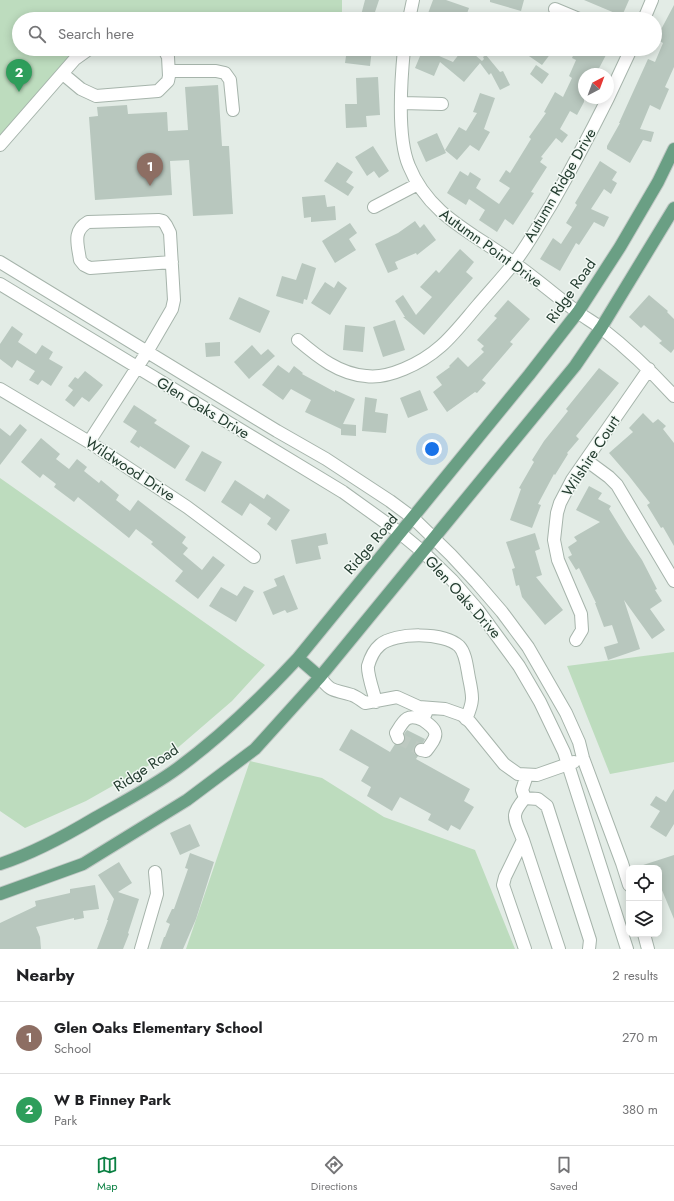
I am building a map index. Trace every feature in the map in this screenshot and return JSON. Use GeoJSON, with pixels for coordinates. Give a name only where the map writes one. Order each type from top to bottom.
{"type":"FeatureCollection","features":[{"type":"Feature","properties":{"kind":"main road","name":"Ridge Road"},"geometry":{"type":"LineString","coordinates":[[0,864],[28,853],[68,834],[133,797],[173,771],[251,708],[298,658],[529,375],[578,312],[620,247],[658,182],[674,149]]}},
{"type":"Feature","properties":{"kind":"main road"},"geometry":{"type":"LineString","coordinates":[[0,894],[83,864],[187,800],[255,749],[320,677],[435,539],[575,366],[601,328],[674,208]]}},
{"type":"Feature","properties":{"kind":"main road"},"geometry":{"type":"LineString","coordinates":[[298,658],[320,677]]}},
{"type":"Feature","properties":{"kind":"street"},"geometry":{"type":"LineString","coordinates":[[410,12],[413,0]]}},
{"type":"Feature","properties":{"kind":"street"},"geometry":{"type":"LineString","coordinates":[[647,12],[652,0]]}},
{"type":"Feature","properties":{"kind":"street"},"geometry":{"type":"LineString","coordinates":[[555,10],[560,12]]}},
{"type":"Feature","properties":{"kind":"street"},"geometry":{"type":"LineString","coordinates":[[0,146],[79,56]]}},
{"type":"Feature","properties":{"kind":"street"},"geometry":{"type":"LineString","coordinates":[[63,74],[81,89],[96,96],[158,90],[168,80],[168,56]]}},
{"type":"Feature","properties":{"kind":"street","name":"Autumn Point Drive"},"geometry":{"type":"LineString","coordinates":[[404,56],[401,117],[406,154],[409,166],[418,184],[430,201],[454,222],[492,247],[601,328],[649,369],[674,396]]}},
{"type":"Feature","properties":{"kind":"street","name":"Autumn Ridge Drive"},"geometry":{"type":"LineString","coordinates":[[614,85],[628,56]]}},
{"type":"Feature","properties":{"kind":"street"},"geometry":{"type":"LineString","coordinates":[[169,71],[216,71],[225,73],[230,80],[233,110]]}},
{"type":"Feature","properties":{"kind":"street"},"geometry":{"type":"LineString","coordinates":[[402,103],[442,104]]}},
{"type":"Feature","properties":{"kind":"street","name":"Autumn Ridge Drive"},"geometry":{"type":"LineString","coordinates":[[298,340],[316,355],[333,366],[352,374],[367,377],[399,372],[426,359],[438,350],[452,336],[514,263],[535,232],[566,178],[605,104]]}},
{"type":"Feature","properties":{"kind":"street"},"geometry":{"type":"LineString","coordinates":[[374,207],[418,184]]}},
{"type":"Feature","properties":{"kind":"street"},"geometry":{"type":"LineString","coordinates":[[89,442],[147,352],[172,309],[174,300],[172,262],[170,233],[163,221],[88,222],[79,228],[80,260],[84,265],[90,268],[172,262]]}},
{"type":"Feature","properties":{"kind":"street","name":"Glen Oaks Drive"},"geometry":{"type":"LineString","coordinates":[[0,262],[331,463],[390,501],[413,518],[435,539],[478,583],[502,612],[528,647],[566,713],[579,742],[583,758],[626,876]]}},
{"type":"Feature","properties":{"kind":"street","name":"Glen Oaks Drive"},"geometry":{"type":"LineString","coordinates":[[0,284],[343,492],[400,533],[423,552],[452,580],[478,610],[512,655],[540,702],[564,752],[627,949]]}},
{"type":"Feature","properties":{"kind":"street","name":"Wilshire Court"},"geometry":{"type":"LineString","coordinates":[[576,640],[582,630],[581,614],[558,560],[554,540],[554,529],[560,504],[572,480],[649,369]]}},
{"type":"Feature","properties":{"kind":"street","name":"Wildwood Drive"},"geometry":{"type":"LineString","coordinates":[[0,389],[89,442],[187,507],[254,557]]}},
{"type":"Feature","properties":{"kind":"street"},"geometry":{"type":"LineString","coordinates":[[586,460],[610,477],[617,486],[674,581]]}},
{"type":"Feature","properties":{"kind":"street"},"geometry":{"type":"LineString","coordinates":[[376,702],[368,668],[371,657],[380,645],[397,637],[403,636],[416,635],[434,637],[449,640],[459,646],[464,654],[473,694],[472,705],[466,719]]}},
{"type":"Feature","properties":{"kind":"street"},"geometry":{"type":"LineString","coordinates":[[320,677],[326,686],[331,690],[353,695],[365,703],[397,697],[418,707],[445,709],[462,715],[477,730],[504,764],[518,774],[527,776],[537,775],[583,758]]}},
{"type":"Feature","properties":{"kind":"street"},"geometry":{"type":"LineString","coordinates":[[423,720],[428,708]]}},
{"type":"Feature","properties":{"kind":"street"},"geometry":{"type":"LineString","coordinates":[[398,738],[396,733],[405,720],[410,716],[423,720],[434,727],[436,732],[434,740],[426,751],[421,750]]}},
{"type":"Feature","properties":{"kind":"street"},"geometry":{"type":"LineString","coordinates":[[525,798],[522,790],[527,776]]}},
{"type":"Feature","properties":{"kind":"street"},"geometry":{"type":"LineString","coordinates":[[525,798],[516,809],[514,816],[558,949]]}},
{"type":"Feature","properties":{"kind":"street"},"geometry":{"type":"LineString","coordinates":[[525,798],[538,799],[547,806],[590,940],[589,949]]}},
{"type":"Feature","properties":{"kind":"street"},"geometry":{"type":"LineString","coordinates":[[523,840],[505,877],[504,885],[525,949]]}},
{"type":"Feature","properties":{"kind":"street"},"geometry":{"type":"LineString","coordinates":[[141,949],[157,894],[155,872]]}},
{"type":"Feature","properties":{"kind":"street"},"geometry":{"type":"LineString","coordinates":[[645,937],[648,949]]}},
{"type":"Feature","properties":{"kind":"green space"},"geometry":{"type":"Polygon","coordinates":[[[0,0],[342,0],[342,12],[12,12],[12,56],[71,56],[0,135],[0,0]]]}},
{"type":"Feature","properties":{"kind":"green space"},"geometry":{"type":"Polygon","coordinates":[[[0,478],[265,665],[232,701],[174,751],[86,801],[25,828],[0,811],[0,478]]]}},
{"type":"Feature","properties":{"kind":"green space"},"geometry":{"type":"Polygon","coordinates":[[[674,652],[674,762],[610,774],[567,666],[674,652]]]}},
{"type":"Feature","properties":{"kind":"green space"},"geometry":{"type":"Polygon","coordinates":[[[250,761],[322,778],[384,817],[475,850],[515,949],[186,949],[250,761]]]}},
{"type":"Feature","properties":{"kind":"building"},"geometry":{"type":"Polygon","coordinates":[[[365,0],[379,0],[375,12],[362,12],[365,0]]]}},
{"type":"Feature","properties":{"kind":"building"},"geometry":{"type":"Polygon","coordinates":[[[433,0],[446,0],[469,8],[468,12],[428,12],[433,0]]]}},
{"type":"Feature","properties":{"kind":"building"},"geometry":{"type":"Polygon","coordinates":[[[490,0],[524,0],[521,11],[490,2],[490,0]]]}},
{"type":"Feature","properties":{"kind":"building"},"geometry":{"type":"Polygon","coordinates":[[[584,0],[629,0],[624,12],[612,12],[584,0]]]}},
{"type":"Feature","properties":{"kind":"building"},"geometry":{"type":"Polygon","coordinates":[[[674,5],[674,67],[665,87],[669,89],[660,110],[650,105],[640,129],[654,132],[651,142],[643,140],[630,163],[607,149],[607,146],[620,123],[648,59],[655,62],[658,56],[662,56],[662,28],[674,5]]]}},
{"type":"Feature","properties":{"kind":"building"},"geometry":{"type":"Polygon","coordinates":[[[346,56],[371,56],[370,66],[345,63],[346,56]]]}},
{"type":"Feature","properties":{"kind":"building"},"geometry":{"type":"Polygon","coordinates":[[[420,56],[439,56],[453,62],[458,56],[476,56],[482,61],[484,59],[483,57],[487,56],[500,72],[503,71],[510,85],[500,90],[491,73],[489,75],[480,63],[464,82],[440,62],[434,76],[415,68],[420,56]]]}},
{"type":"Feature","properties":{"kind":"building"},"geometry":{"type":"Polygon","coordinates":[[[529,56],[549,56],[542,65],[529,56]]]}},
{"type":"Feature","properties":{"kind":"building"},"geometry":{"type":"Polygon","coordinates":[[[573,56],[605,56],[599,68],[578,68],[578,104],[583,104],[577,115],[570,111],[560,129],[568,135],[562,143],[556,138],[541,157],[543,158],[540,162],[547,167],[531,192],[534,193],[513,225],[505,219],[497,232],[479,220],[485,210],[469,199],[466,205],[447,193],[460,171],[468,176],[470,172],[481,179],[476,188],[499,204],[510,188],[499,181],[506,170],[510,173],[531,139],[529,137],[546,113],[544,112],[555,92],[563,97],[572,78],[569,76],[576,60],[572,58],[573,56]]]}},
{"type":"Feature","properties":{"kind":"building"},"geometry":{"type":"Polygon","coordinates":[[[536,65],[549,74],[542,84],[530,74],[536,65]]]}},
{"type":"Feature","properties":{"kind":"building"},"geometry":{"type":"Polygon","coordinates":[[[378,77],[380,115],[366,116],[367,127],[346,128],[345,104],[357,104],[356,78],[378,77]]]}},
{"type":"Feature","properties":{"kind":"building"},"geometry":{"type":"Polygon","coordinates":[[[218,85],[222,146],[229,146],[233,214],[193,216],[189,160],[170,161],[172,195],[95,200],[89,117],[98,116],[97,107],[127,105],[128,114],[167,112],[168,131],[188,130],[185,87],[218,85]]]}},
{"type":"Feature","properties":{"kind":"building"},"geometry":{"type":"Polygon","coordinates":[[[480,93],[495,98],[484,129],[490,132],[479,151],[470,145],[457,160],[445,150],[459,127],[466,131],[477,113],[473,112],[480,93]]]}},
{"type":"Feature","properties":{"kind":"building"},"geometry":{"type":"Polygon","coordinates":[[[437,133],[446,153],[426,162],[417,142],[437,133]]]}},
{"type":"Feature","properties":{"kind":"building"},"geometry":{"type":"Polygon","coordinates":[[[373,146],[389,171],[379,178],[374,171],[367,176],[355,157],[373,146]]]}},
{"type":"Feature","properties":{"kind":"building"},"geometry":{"type":"Polygon","coordinates":[[[600,161],[617,172],[612,180],[617,183],[611,194],[604,189],[591,209],[609,217],[604,227],[594,222],[579,245],[576,243],[560,271],[540,259],[553,238],[561,244],[572,227],[566,223],[577,205],[575,203],[600,161]]]}},
{"type":"Feature","properties":{"kind":"building"},"geometry":{"type":"Polygon","coordinates":[[[337,162],[353,172],[346,182],[354,187],[348,196],[324,181],[337,162]]]}},
{"type":"Feature","properties":{"kind":"building"},"geometry":{"type":"Polygon","coordinates":[[[325,195],[327,207],[335,206],[336,220],[311,222],[311,217],[304,218],[302,197],[325,195]]]}},
{"type":"Feature","properties":{"kind":"building"},"geometry":{"type":"Polygon","coordinates":[[[415,221],[420,228],[424,224],[436,240],[417,255],[416,253],[395,262],[398,269],[388,273],[375,244],[398,233],[415,221]]]}},
{"type":"Feature","properties":{"kind":"building"},"geometry":{"type":"Polygon","coordinates":[[[350,223],[357,233],[349,239],[356,250],[335,263],[322,241],[350,223]]]}},
{"type":"Feature","properties":{"kind":"building"},"geometry":{"type":"Polygon","coordinates":[[[460,249],[474,262],[466,272],[473,278],[424,335],[403,317],[405,317],[395,301],[403,295],[416,315],[432,297],[420,287],[436,270],[439,273],[460,249]]]}},
{"type":"Feature","properties":{"kind":"building"},"geometry":{"type":"Polygon","coordinates":[[[302,263],[316,268],[307,300],[304,299],[303,304],[276,296],[282,276],[296,280],[302,263]]]}},
{"type":"Feature","properties":{"kind":"building"},"geometry":{"type":"Polygon","coordinates":[[[338,281],[347,288],[330,315],[311,303],[325,282],[334,288],[338,281]]]}},
{"type":"Feature","properties":{"kind":"building"},"geometry":{"type":"Polygon","coordinates":[[[649,295],[668,311],[667,312],[674,319],[674,349],[671,353],[659,343],[662,341],[644,325],[641,328],[629,317],[649,295]]]}},
{"type":"Feature","properties":{"kind":"building"},"geometry":{"type":"Polygon","coordinates":[[[239,297],[270,311],[260,333],[229,319],[239,297]]]}},
{"type":"Feature","properties":{"kind":"building"},"geometry":{"type":"Polygon","coordinates":[[[508,300],[530,319],[510,342],[513,344],[482,380],[486,383],[477,393],[475,392],[447,412],[433,392],[442,385],[436,377],[450,367],[449,366],[458,357],[468,367],[484,352],[481,349],[484,346],[477,340],[497,318],[494,316],[508,300]]]}},
{"type":"Feature","properties":{"kind":"building"},"geometry":{"type":"Polygon","coordinates":[[[395,320],[405,350],[383,357],[373,327],[395,320]]]}},
{"type":"Feature","properties":{"kind":"building"},"geometry":{"type":"Polygon","coordinates":[[[345,325],[365,327],[363,352],[343,350],[345,325]]]}},
{"type":"Feature","properties":{"kind":"building"},"geometry":{"type":"Polygon","coordinates":[[[12,326],[23,334],[18,342],[36,354],[42,345],[53,352],[49,359],[63,367],[51,386],[42,380],[38,385],[29,380],[35,371],[17,360],[12,368],[0,359],[0,344],[12,326]]]}},
{"type":"Feature","properties":{"kind":"building"},"geometry":{"type":"Polygon","coordinates":[[[220,342],[220,356],[206,357],[205,343],[220,342]]]}},
{"type":"Feature","properties":{"kind":"building"},"geometry":{"type":"Polygon","coordinates":[[[252,345],[261,355],[268,349],[275,356],[249,379],[234,362],[252,345]]]}},
{"type":"Feature","properties":{"kind":"building"},"geometry":{"type":"Polygon","coordinates":[[[278,365],[289,373],[294,366],[303,373],[302,374],[335,392],[335,390],[355,399],[343,424],[356,425],[356,436],[341,435],[341,429],[305,412],[311,400],[291,389],[283,400],[262,385],[278,365]]]}},
{"type":"Feature","properties":{"kind":"building"},"geometry":{"type":"Polygon","coordinates":[[[599,368],[619,383],[576,436],[579,439],[567,453],[568,454],[555,475],[554,474],[538,504],[541,505],[532,528],[510,520],[521,489],[519,488],[534,462],[532,460],[544,441],[568,411],[566,409],[599,368]]]}},
{"type":"Feature","properties":{"kind":"building"},"geometry":{"type":"Polygon","coordinates":[[[85,371],[103,385],[89,402],[82,397],[74,407],[65,400],[73,390],[68,386],[75,377],[78,379],[85,371]]]}},
{"type":"Feature","properties":{"kind":"building"},"geometry":{"type":"Polygon","coordinates":[[[420,390],[428,410],[408,418],[400,398],[420,390]]]}},
{"type":"Feature","properties":{"kind":"building"},"geometry":{"type":"Polygon","coordinates":[[[365,397],[377,399],[375,412],[388,414],[386,433],[362,431],[365,397]]]}},
{"type":"Feature","properties":{"kind":"building"},"geometry":{"type":"Polygon","coordinates":[[[134,405],[157,420],[154,423],[190,446],[175,469],[140,446],[139,448],[130,442],[137,431],[123,422],[134,405]]]}},
{"type":"Feature","properties":{"kind":"building"},"geometry":{"type":"Polygon","coordinates":[[[643,413],[653,423],[658,419],[666,426],[663,429],[674,443],[674,546],[663,527],[661,528],[647,505],[650,503],[609,453],[633,432],[629,428],[643,413]]]}},
{"type":"Feature","properties":{"kind":"building"},"geometry":{"type":"Polygon","coordinates":[[[20,424],[27,430],[0,465],[0,428],[10,436],[20,424]]]}},
{"type":"Feature","properties":{"kind":"building"},"geometry":{"type":"Polygon","coordinates":[[[41,438],[60,454],[56,459],[69,469],[77,459],[87,467],[84,471],[99,483],[101,480],[119,495],[116,500],[130,511],[138,500],[186,537],[182,543],[188,548],[183,554],[202,570],[213,556],[225,565],[198,599],[175,581],[183,571],[151,544],[153,542],[136,529],[129,538],[78,497],[74,502],[54,487],[56,484],[43,474],[40,478],[21,462],[41,438]]]}},
{"type":"Feature","properties":{"kind":"building"},"geometry":{"type":"Polygon","coordinates":[[[202,451],[222,462],[205,492],[185,480],[202,451]]]}},
{"type":"Feature","properties":{"kind":"building"},"geometry":{"type":"Polygon","coordinates":[[[235,480],[264,499],[267,494],[290,510],[276,531],[267,524],[271,518],[250,503],[242,516],[221,502],[235,480]]]}},
{"type":"Feature","properties":{"kind":"building"},"geometry":{"type":"Polygon","coordinates":[[[589,486],[602,493],[598,499],[611,506],[609,509],[642,560],[657,589],[655,590],[662,601],[650,609],[665,630],[652,639],[624,600],[640,649],[608,660],[604,647],[618,643],[612,625],[604,627],[596,603],[579,568],[576,570],[568,557],[572,555],[568,547],[577,541],[574,537],[600,522],[576,510],[589,486]]]}},
{"type":"Feature","properties":{"kind":"building"},"geometry":{"type":"Polygon","coordinates":[[[326,533],[328,544],[318,546],[321,559],[296,564],[291,540],[326,533]]]}},
{"type":"Feature","properties":{"kind":"building"},"geometry":{"type":"Polygon","coordinates":[[[535,533],[540,549],[535,551],[542,575],[536,577],[563,610],[545,625],[522,597],[519,585],[516,586],[512,569],[515,568],[506,542],[535,533]]]}},
{"type":"Feature","properties":{"kind":"building"},"geometry":{"type":"Polygon","coordinates":[[[284,575],[298,609],[287,613],[285,610],[273,615],[263,592],[277,586],[274,579],[284,575]]]}},
{"type":"Feature","properties":{"kind":"building"},"geometry":{"type":"Polygon","coordinates":[[[244,586],[254,591],[236,622],[209,606],[221,587],[237,596],[244,586]]]}},
{"type":"Feature","properties":{"kind":"building"},"geometry":{"type":"Polygon","coordinates":[[[351,729],[390,752],[395,744],[400,745],[404,742],[404,734],[407,730],[425,739],[423,743],[416,745],[414,748],[414,753],[418,756],[416,759],[470,789],[464,801],[474,807],[460,830],[451,825],[448,831],[428,820],[431,814],[400,797],[392,811],[367,796],[371,787],[361,781],[369,767],[339,750],[351,729]]]}},
{"type":"Feature","properties":{"kind":"building"},"geometry":{"type":"Polygon","coordinates":[[[674,789],[674,824],[666,837],[650,827],[660,811],[650,805],[656,796],[666,802],[674,789]]]}},
{"type":"Feature","properties":{"kind":"building"},"geometry":{"type":"Polygon","coordinates":[[[190,824],[200,846],[180,855],[170,833],[190,824]]]}},
{"type":"Feature","properties":{"kind":"building"},"geometry":{"type":"Polygon","coordinates":[[[190,853],[214,862],[196,919],[183,949],[160,949],[170,924],[166,922],[172,909],[174,909],[188,869],[185,868],[190,853]]]}},
{"type":"Feature","properties":{"kind":"building"},"geometry":{"type":"Polygon","coordinates":[[[674,855],[674,919],[662,890],[662,865],[643,865],[674,855]]]}},
{"type":"Feature","properties":{"kind":"building"},"geometry":{"type":"Polygon","coordinates":[[[119,862],[132,883],[118,892],[139,899],[123,949],[97,949],[114,899],[98,875],[119,862]]]}},
{"type":"Feature","properties":{"kind":"building"},"geometry":{"type":"Polygon","coordinates":[[[95,885],[99,909],[83,911],[84,918],[74,920],[74,918],[36,927],[40,937],[41,949],[0,949],[0,923],[36,906],[35,901],[70,893],[70,889],[95,885]]]}},
{"type":"Feature","properties":{"kind":"tunnel"},"geometry":{"type":"LineString","coordinates":[[398,738],[421,750]]}},
{"type":"Feature","properties":{"kind":"place","name":"W B Finney Park"},"geometry":{"type":"Point","coordinates":[19,92]}},
{"type":"Feature","properties":{"kind":"place","name":"Glen Oaks Elementary School"},"geometry":{"type":"Point","coordinates":[150,186]}}]}
